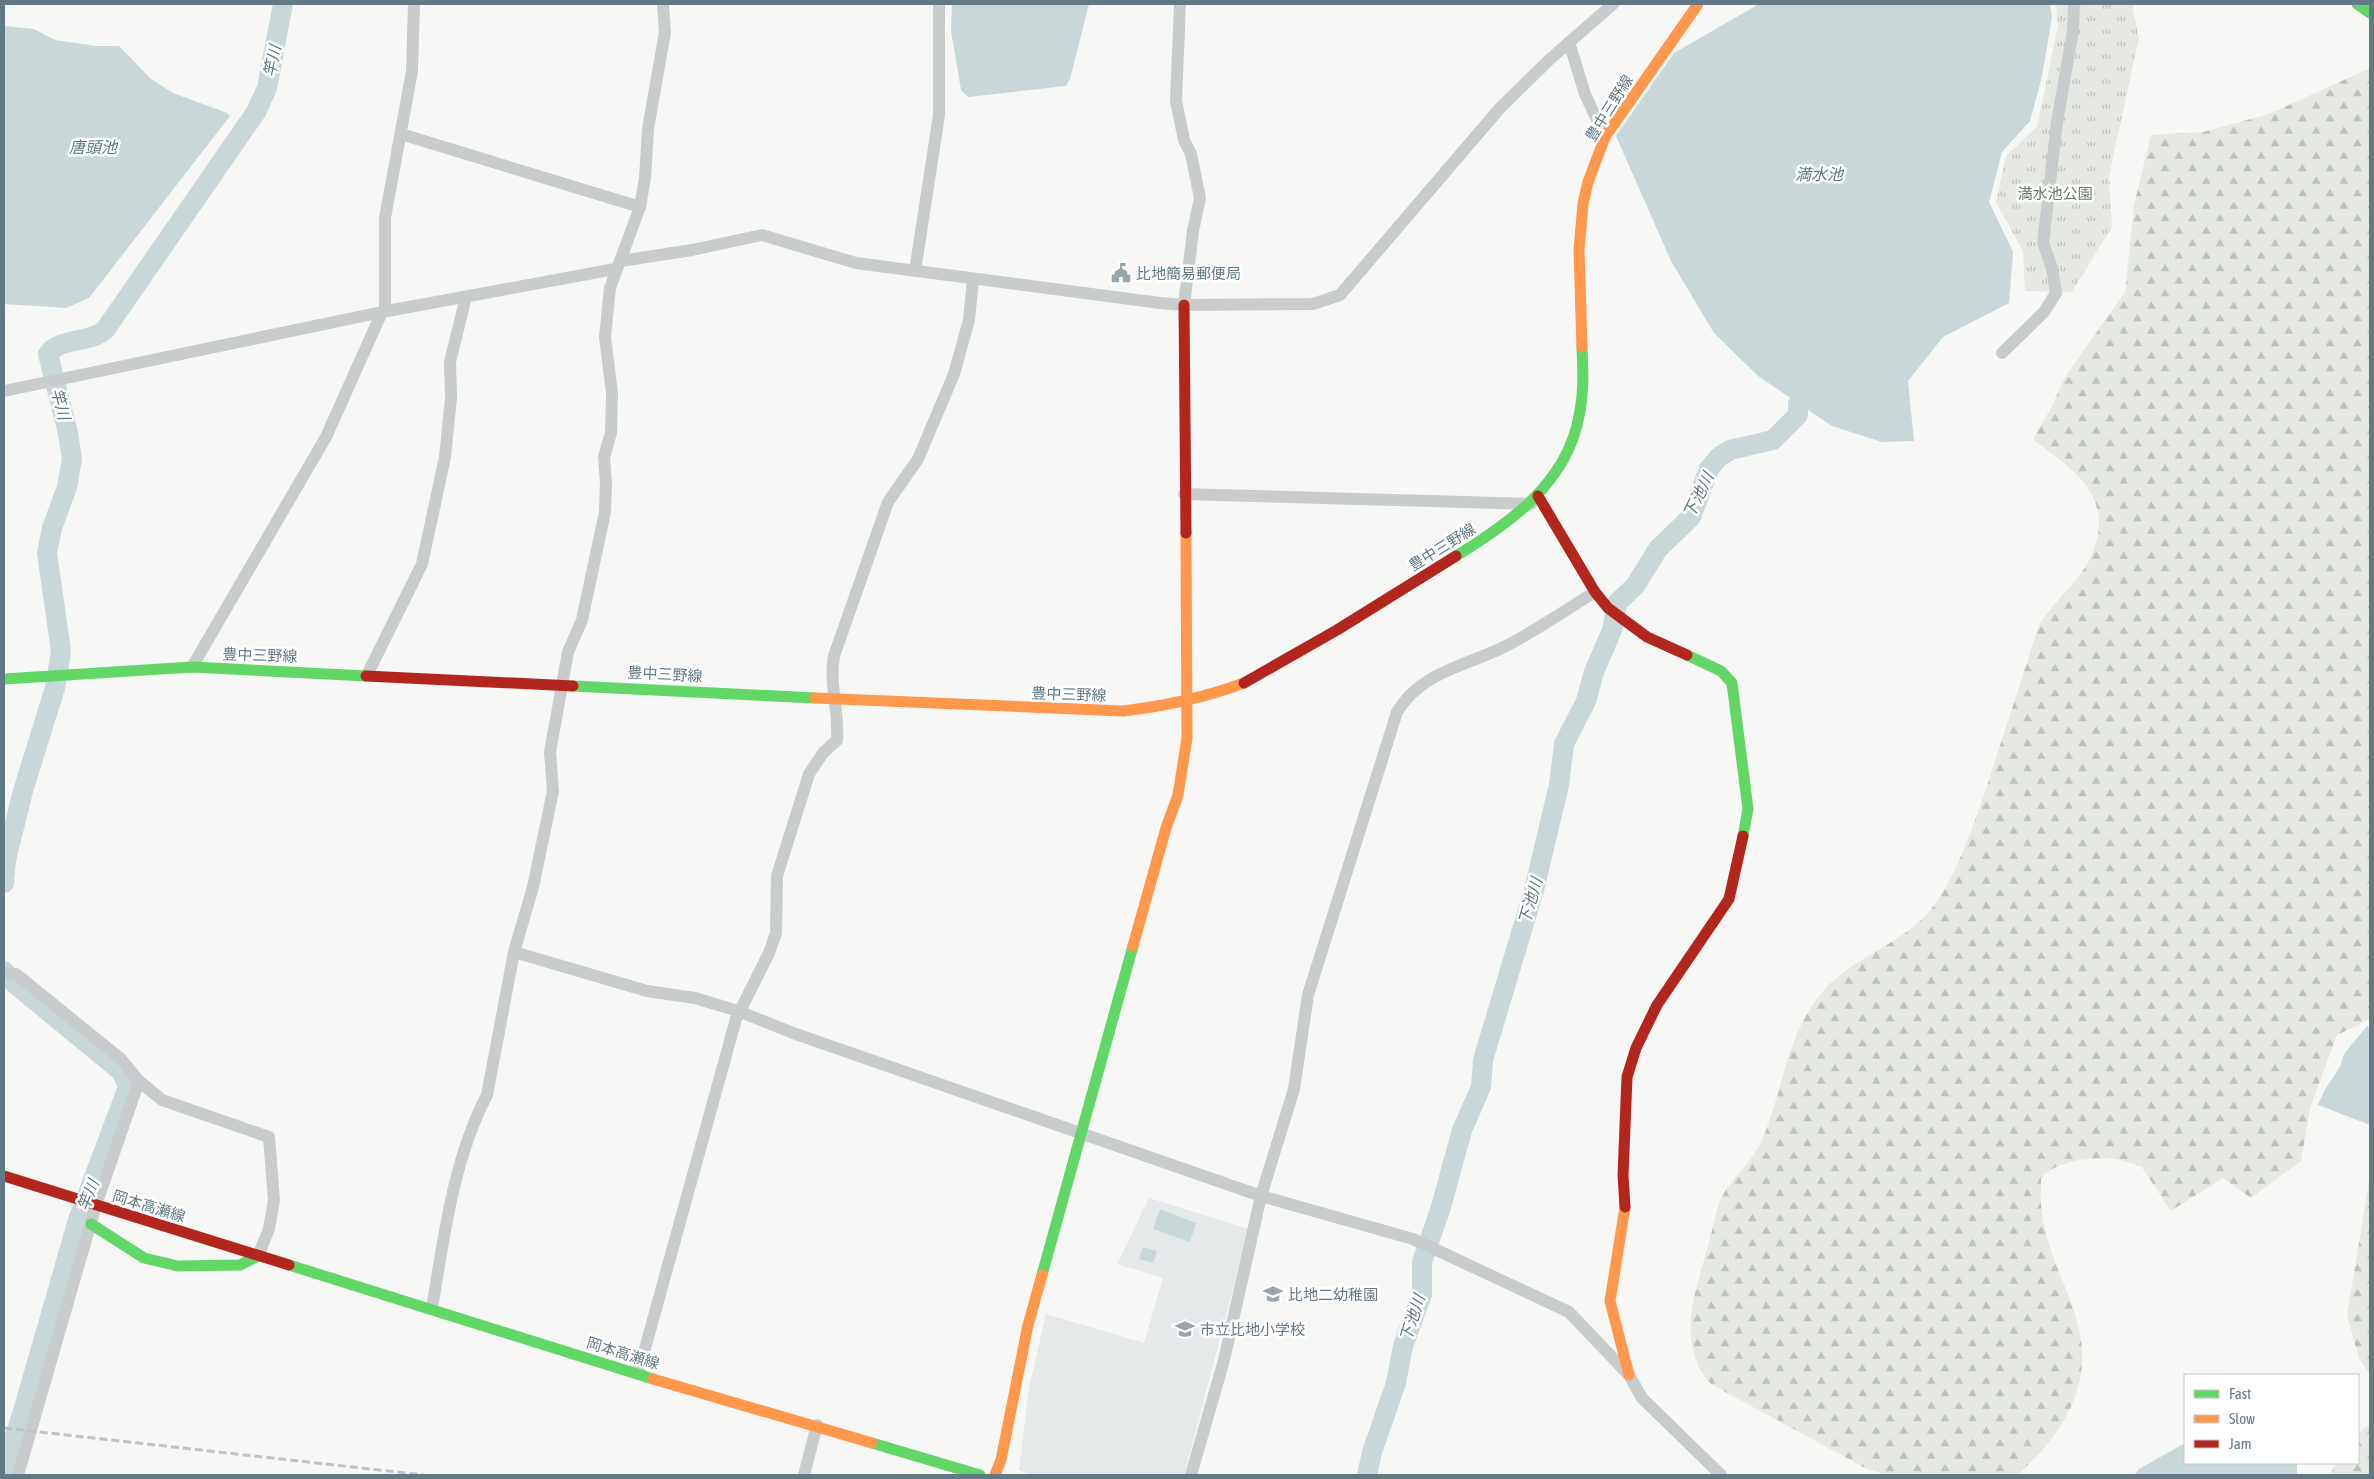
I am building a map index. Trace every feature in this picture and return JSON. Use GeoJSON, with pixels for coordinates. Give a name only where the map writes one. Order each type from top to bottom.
{"type":"FeatureCollection","features":[{"type":"Feature","properties":{"kind":"main road","name":"豊中三野線"},"geometry":{"type":"LineString","coordinates":[[4,679],[50,674],[192,667],[1090,711],[1123,711],[1186,702],[1223,691],[1275,668],[1479,542],[1534,500],[1564,459],[1579,418],[1583,385],[1580,226],[1588,182],[1605,137],[1698,4]]}},
{"type":"Feature","properties":{"kind":"main road"},"geometry":{"type":"LineString","coordinates":[[2357,4],[2370,13]]}},
{"type":"Feature","properties":{"kind":"main road"},"geometry":{"type":"LineString","coordinates":[[995,1475],[1001,1460],[1028,1325],[1166,828],[1175,810],[1183,784],[1187,738],[1184,305]]}},
{"type":"Feature","properties":{"kind":"main road"},"geometry":{"type":"LineString","coordinates":[[1534,500],[1594,592],[1608,608],[1647,637],[1721,671],[1732,683],[1748,809],[1729,899],[1657,1005],[1636,1048],[1627,1077],[1623,1175],[1625,1210],[1610,1301],[1629,1375]]}},
{"type":"Feature","properties":{"kind":"main road","name":"岡本高瀬線"},"geometry":{"type":"LineString","coordinates":[[4,1176],[258,1256],[432,1308],[638,1374],[817,1425],[980,1475]]}},
{"type":"Feature","properties":{"kind":"main road"},"geometry":{"type":"LineString","coordinates":[[91,1224],[144,1258],[178,1266],[240,1265],[258,1256]]}},
{"type":"Feature","properties":{"kind":"street"},"geometry":{"type":"LineString","coordinates":[[192,667],[326,436],[384,312],[385,218],[402,134],[412,71],[414,4]]}},
{"type":"Feature","properties":{"kind":"street"},"geometry":{"type":"LineString","coordinates":[[432,1308],[449,1208],[476,1115],[487,1095],[514,952],[533,887],[553,791],[550,752],[568,652],[582,620],[605,512],[606,483],[604,457],[611,432],[612,393],[605,337],[610,288],[640,207],[645,178],[648,129],[665,32],[663,4]]}},
{"type":"Feature","properties":{"kind":"street"},"geometry":{"type":"LineString","coordinates":[[915,271],[938,116],[939,4]]}},
{"type":"Feature","properties":{"kind":"street"},"geometry":{"type":"LineString","coordinates":[[1180,4],[1176,101],[1184,140],[1191,154],[1200,198],[1193,230],[1184,305]]}},
{"type":"Feature","properties":{"kind":"street"},"geometry":{"type":"LineString","coordinates":[[4,391],[762,235],[856,263],[974,280],[1184,305],[1314,304],[1340,295],[1500,108],[1569,42],[1613,4]]}},
{"type":"Feature","properties":{"kind":"street"},"geometry":{"type":"LineString","coordinates":[[2002,353],[2044,312],[2056,293],[2052,268],[2043,243],[2057,122],[2073,31],[2074,4]]}},
{"type":"Feature","properties":{"kind":"street"},"geometry":{"type":"LineString","coordinates":[[1569,42],[1585,94],[1605,137]]}},
{"type":"Feature","properties":{"kind":"street"},"geometry":{"type":"LineString","coordinates":[[402,134],[640,207]]}},
{"type":"Feature","properties":{"kind":"street"},"geometry":{"type":"LineString","coordinates":[[638,1374],[696,1156],[738,1010],[769,953],[776,933],[777,876],[809,774],[823,753],[837,740],[836,698],[831,672],[834,656],[888,502],[918,460],[954,374],[969,320],[974,280]]}},
{"type":"Feature","properties":{"kind":"street"},"geometry":{"type":"LineString","coordinates":[[367,675],[422,564],[445,457],[451,398],[450,362],[466,297]]}},
{"type":"Feature","properties":{"kind":"street"},"geometry":{"type":"LineString","coordinates":[[1184,494],[1534,500]]}},
{"type":"Feature","properties":{"kind":"street"},"geometry":{"type":"LineString","coordinates":[[1192,1475],[1224,1360],[1261,1196],[1294,1089],[1308,995],[1397,712],[1405,698],[1416,687],[1503,647],[1594,592]]}},
{"type":"Feature","properties":{"kind":"street"},"geometry":{"type":"LineString","coordinates":[[514,952],[647,991],[695,998],[738,1010],[794,1033],[1261,1196],[1413,1239],[1569,1312],[1629,1375],[1642,1398],[1721,1475]]}},
{"type":"Feature","properties":{"kind":"street"},"geometry":{"type":"LineString","coordinates":[[4,973],[16,974],[121,1059],[139,1082],[162,1100],[269,1137],[274,1200],[269,1229],[258,1256]]}},
{"type":"Feature","properties":{"kind":"street"},"geometry":{"type":"LineString","coordinates":[[18,1475],[96,1205],[139,1082]]}},
{"type":"Feature","properties":{"kind":"street"},"geometry":{"type":"LineString","coordinates":[[804,1475],[817,1425]]}},
{"type":"Feature","properties":{"kind":"shaded area","name":"市立比地小学校"},"geometry":{"type":"Polygon","coordinates":[[[1149,1198],[1249,1229],[1184,1475],[1031,1475],[1019,1470],[1029,1388],[1046,1314],[1144,1343],[1163,1278],[1117,1264],[1149,1198]]]}},
{"type":"Feature","properties":{"kind":"green space","name":"満水池公園"},"geometry":{"type":"Polygon","coordinates":[[[2056,4],[2132,4],[2139,38],[2109,176],[2112,227],[2072,292],[2025,291],[2023,251],[1996,202],[2006,156],[2037,127],[2058,26],[2056,4]]]}},
{"type":"Feature","properties":{"kind":"green space"},"geometry":{"type":"Polygon","coordinates":[[[2370,68],[2370,1019],[2337,1035],[2310,1108],[2301,1161],[2251,1198],[2223,1178],[2171,1211],[2141,1166],[2106,1158],[2086,1159],[2055,1167],[2041,1178],[2041,1205],[2045,1228],[2075,1315],[2082,1351],[2081,1372],[2077,1391],[2069,1410],[2047,1445],[2033,1461],[2017,1475],[1886,1475],[1865,1468],[1711,1384],[1700,1368],[1693,1351],[1691,1316],[1694,1297],[1718,1208],[1726,1190],[1762,1140],[1792,1046],[1809,1011],[1820,995],[1834,980],[1850,968],[1916,925],[1943,892],[1952,876],[1973,826],[2039,625],[2075,581],[2092,555],[2099,528],[2095,501],[2088,488],[2077,475],[2033,439],[2051,408],[2065,377],[2125,292],[2134,205],[2151,135],[2203,132],[2269,114],[2370,68]]]}},
{"type":"Feature","properties":{"kind":"green space"},"geometry":{"type":"Polygon","coordinates":[[[2370,1175],[2370,1375],[2359,1358],[2347,1316],[2370,1175]]]}},
{"type":"Feature","properties":{"kind":"green space"},"geometry":{"type":"Polygon","coordinates":[[[2370,1424],[2370,1475],[2330,1475],[2336,1464],[2359,1464],[2359,1432],[2370,1424]]]}},
{"type":"Feature","properties":{"kind":"water"},"geometry":{"type":"Polygon","coordinates":[[[952,4],[1089,4],[1070,79],[1066,86],[968,97],[961,90],[951,31],[952,4]]]}},
{"type":"Feature","properties":{"kind":"water","name":"満水池"},"geometry":{"type":"Polygon","coordinates":[[[1759,4],[2050,4],[2052,17],[2042,76],[2030,121],[2002,152],[1989,202],[2013,252],[2009,303],[1943,337],[1908,381],[1914,441],[1882,442],[1832,426],[1758,376],[1714,333],[1671,261],[1616,136],[1674,53],[1759,4]]]}},
{"type":"Feature","properties":{"kind":"water","name":"唐頭池"},"geometry":{"type":"Polygon","coordinates":[[[4,26],[34,29],[55,40],[96,46],[119,46],[151,79],[173,93],[227,113],[230,116],[89,298],[66,308],[4,304],[4,26]]]}},
{"type":"Feature","properties":{"kind":"water"},"geometry":{"type":"Polygon","coordinates":[[[2367,1026],[2370,1028],[2370,1125],[2318,1105],[2324,1091],[2340,1067],[2344,1054],[2367,1026]]]}},
{"type":"Feature","properties":{"kind":"water"},"geometry":{"type":"Polygon","coordinates":[[[1160,1209],[1196,1223],[1190,1242],[1153,1229],[1160,1209]]]}},
{"type":"Feature","properties":{"kind":"water"},"geometry":{"type":"Polygon","coordinates":[[[1143,1247],[1157,1251],[1153,1263],[1139,1259],[1143,1247]]]}},
{"type":"Feature","properties":{"kind":"water"},"geometry":{"type":"Polygon","coordinates":[[[2184,1444],[2184,1464],[2297,1464],[2297,1475],[2134,1475],[2139,1469],[2184,1444]]]}},
{"type":"Feature","properties":{"kind":"waterway","name":"竿川"},"geometry":{"type":"LineString","coordinates":[[4,883],[6,860],[23,791],[55,688],[61,651],[47,553],[52,528],[67,487],[72,459],[68,433],[48,354],[60,345],[91,337],[105,330],[256,112],[267,88],[283,4]]}},
{"type":"Feature","properties":{"kind":"waterway","name":"下池川"},"geometry":{"type":"LineString","coordinates":[[1367,1475],[1372,1452],[1396,1383],[1403,1346],[1422,1294],[1422,1262],[1441,1207],[1462,1130],[1481,1087],[1483,1060],[1534,890],[1559,785],[1564,744],[1586,701],[1594,672],[1612,630],[1617,603],[1635,586],[1658,549],[1691,517],[1709,469],[1719,457],[1730,450],[1773,440],[1798,415],[1798,403]]}},
{"type":"Feature","properties":{"kind":"waterway","name":"竿川"},"geometry":{"type":"LineString","coordinates":[[4,971],[15,984],[122,1072],[128,1087],[78,1220],[23,1411],[4,1469]]}},
{"type":"Feature","properties":{"kind":"railway"},"geometry":{"type":"LineString","coordinates":[[4,1428],[424,1475]]}},
{"type":"Feature","properties":{"kind":"traffic: fast"},"geometry":{"type":"LineString","coordinates":[[2357,4],[2370,13]]}},
{"type":"Feature","properties":{"kind":"traffic: fast"},"geometry":{"type":"LineString","coordinates":[[1456,556],[1515,515],[1549,481],[1562,462],[1572,440],[1581,407],[1583,382],[1582,347]]}},
{"type":"Feature","properties":{"kind":"traffic: fast"},"geometry":{"type":"LineString","coordinates":[[1687,655],[1721,671],[1732,683],[1748,809],[1743,836]]}},
{"type":"Feature","properties":{"kind":"traffic: fast"},"geometry":{"type":"LineString","coordinates":[[4,679],[192,667],[366,676]]}},
{"type":"Feature","properties":{"kind":"traffic: fast"},"geometry":{"type":"LineString","coordinates":[[573,686],[815,698]]}},
{"type":"Feature","properties":{"kind":"traffic: fast"},"geometry":{"type":"LineString","coordinates":[[1042,1275],[1133,946]]}},
{"type":"Feature","properties":{"kind":"traffic: fast"},"geometry":{"type":"LineString","coordinates":[[91,1224],[144,1258],[178,1266],[240,1265],[258,1256]]}},
{"type":"Feature","properties":{"kind":"traffic: fast"},"geometry":{"type":"LineString","coordinates":[[289,1265],[653,1379]]}},
{"type":"Feature","properties":{"kind":"traffic: fast"},"geometry":{"type":"LineString","coordinates":[[872,1443],[980,1475]]}},
{"type":"Feature","properties":{"kind":"traffic: slow"},"geometry":{"type":"LineString","coordinates":[[1582,347],[1579,250],[1583,204],[1588,182],[1605,137],[1698,4]]}},
{"type":"Feature","properties":{"kind":"traffic: slow"},"geometry":{"type":"LineString","coordinates":[[1133,946],[1166,828],[1178,795],[1187,738],[1186,533]]}},
{"type":"Feature","properties":{"kind":"traffic: slow"},"geometry":{"type":"LineString","coordinates":[[815,698],[1123,711],[1184,701],[1244,683]]}},
{"type":"Feature","properties":{"kind":"traffic: slow"},"geometry":{"type":"LineString","coordinates":[[1625,1207],[1610,1301],[1629,1375]]}},
{"type":"Feature","properties":{"kind":"traffic: slow"},"geometry":{"type":"LineString","coordinates":[[995,1475],[1001,1460],[1028,1325],[1042,1275]]}},
{"type":"Feature","properties":{"kind":"traffic: slow"},"geometry":{"type":"LineString","coordinates":[[653,1379],[872,1443]]}},
{"type":"Feature","properties":{"kind":"traffic: jam"},"geometry":{"type":"LineString","coordinates":[[1184,305],[1186,533]]}},
{"type":"Feature","properties":{"kind":"traffic: jam"},"geometry":{"type":"LineString","coordinates":[[1538,496],[1595,592],[1608,608],[1647,637],[1687,655]]}},
{"type":"Feature","properties":{"kind":"traffic: jam"},"geometry":{"type":"LineString","coordinates":[[1244,683],[1337,630],[1456,556]]}},
{"type":"Feature","properties":{"kind":"traffic: jam"},"geometry":{"type":"LineString","coordinates":[[366,676],[573,686]]}},
{"type":"Feature","properties":{"kind":"traffic: jam"},"geometry":{"type":"LineString","coordinates":[[1625,1207],[1623,1175],[1627,1077],[1636,1048],[1657,1005],[1729,899],[1743,836]]}},
{"type":"Feature","properties":{"kind":"traffic: jam"},"geometry":{"type":"LineString","coordinates":[[4,1176],[289,1265]]}},
{"type":"Feature","properties":{"kind":"place","name":"比地簡易郵便局"},"geometry":{"type":"Point","coordinates":[1121,273]}},
{"type":"Feature","properties":{"kind":"place","name":"比地二幼稚園"},"geometry":{"type":"Point","coordinates":[1273,1294]}},
{"type":"Feature","properties":{"kind":"place","name":"市立比地小学校"},"geometry":{"type":"Point","coordinates":[1185,1329]}}]}
